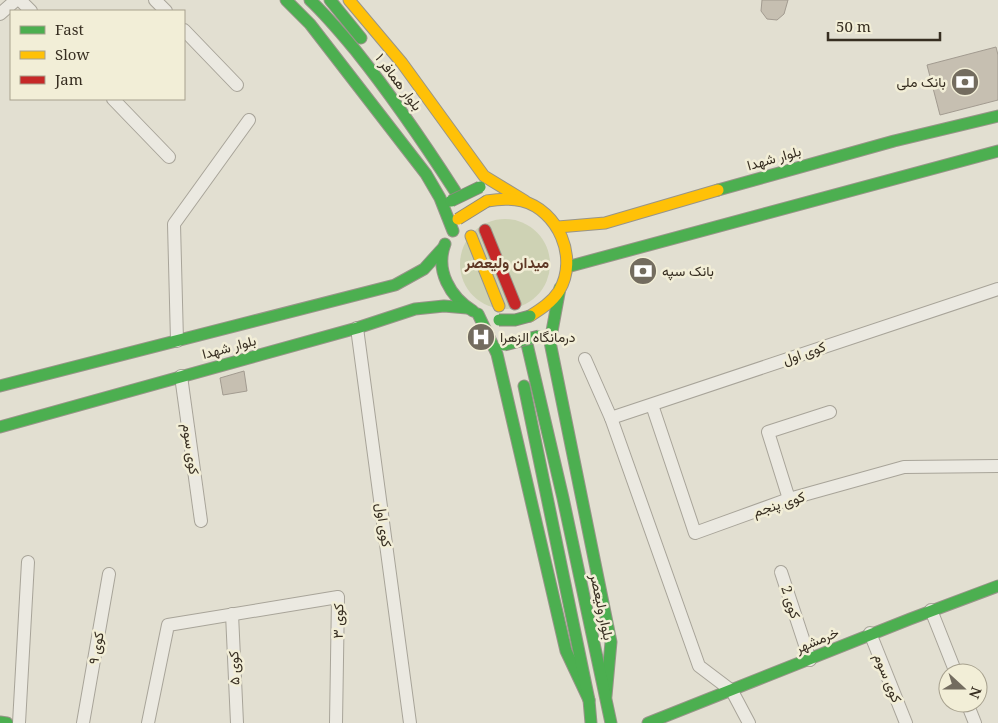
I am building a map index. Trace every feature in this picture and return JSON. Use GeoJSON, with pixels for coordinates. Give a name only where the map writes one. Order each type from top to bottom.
{"type":"FeatureCollection","features":[{"type":"Feature","properties":{"kind":"main road"},"geometry":{"type":"LineString","coordinates":[[286,0],[310,24],[426,174],[452,194]]}},
{"type":"Feature","properties":{"kind":"main road","name":"بلوار همافر ۱"},"geometry":{"type":"LineString","coordinates":[[310,0],[321,10],[378,79],[419,134],[452,194]]}},
{"type":"Feature","properties":{"kind":"main road","name":"بلوار همافر ۱"},"geometry":{"type":"LineString","coordinates":[[330,0],[371,50]]}},
{"type":"Feature","properties":{"kind":"main road"},"geometry":{"type":"LineString","coordinates":[[348,0],[402,63],[482,181],[544,211],[558,227],[566,246],[567,267],[560,288],[550,342],[611,642],[606,696]]}},
{"type":"Feature","properties":{"kind":"main road","name":"بلوار شهدا"},"geometry":{"type":"LineString","coordinates":[[558,227],[605,223],[817,161],[998,116]]}},
{"type":"Feature","properties":{"kind":"main road"},"geometry":{"type":"LineString","coordinates":[[433,137],[452,194],[453,231]]}},
{"type":"Feature","properties":{"kind":"main road"},"geometry":{"type":"LineString","coordinates":[[567,267],[998,151]]}},
{"type":"Feature","properties":{"kind":"main road"},"geometry":{"type":"LineString","coordinates":[[452,194],[482,181]]}},
{"type":"Feature","properties":{"kind":"main road"},"geometry":{"type":"LineString","coordinates":[[525,201],[504,198],[487,201],[458,219],[443,248],[441,258],[442,272],[447,284],[512,349],[566,651],[589,700]]}},
{"type":"Feature","properties":{"kind":"main road"},"geometry":{"type":"LineString","coordinates":[[485,230],[515,304]]}},
{"type":"Feature","properties":{"kind":"main road"},"geometry":{"type":"LineString","coordinates":[[471,236],[499,306]]}},
{"type":"Feature","properties":{"kind":"main road","name":"بلوار شهدا"},"geometry":{"type":"LineString","coordinates":[[0,386],[352,298],[395,285],[424,269],[443,248]]}},
{"type":"Feature","properties":{"kind":"main road"},"geometry":{"type":"LineString","coordinates":[[473,311],[499,320],[515,320],[530,316],[549,303],[560,288]]}},
{"type":"Feature","properties":{"kind":"main road","name":"بلوار شهدا"},"geometry":{"type":"LineString","coordinates":[[0,427],[357,328],[415,309],[444,306],[473,311]]}},
{"type":"Feature","properties":{"kind":"main road"},"geometry":{"type":"LineString","coordinates":[[512,349],[539,336],[550,342]]}},
{"type":"Feature","properties":{"kind":"main road","name":"بلوار ولیعصر"},"geometry":{"type":"LineString","coordinates":[[512,349],[563,498],[611,723]]}},
{"type":"Feature","properties":{"kind":"main road"},"geometry":{"type":"LineString","coordinates":[[521,375],[589,700],[591,723]]}},
{"type":"Feature","properties":{"kind":"main road","name":"خرمشهر"},"geometry":{"type":"LineString","coordinates":[[648,723],[810,660],[870,633],[998,586]]}},
{"type":"Feature","properties":{"kind":"main road"},"geometry":{"type":"LineString","coordinates":[[0,722],[7,723]]}},
{"type":"Feature","properties":{"kind":"street"},"geometry":{"type":"LineString","coordinates":[[0,13],[16,0]]}},
{"type":"Feature","properties":{"kind":"street"},"geometry":{"type":"LineString","coordinates":[[20,0],[30,10]]}},
{"type":"Feature","properties":{"kind":"street"},"geometry":{"type":"LineString","coordinates":[[155,0],[165,10]]}},
{"type":"Feature","properties":{"kind":"street"},"geometry":{"type":"LineString","coordinates":[[185,31],[237,85]]}},
{"type":"Feature","properties":{"kind":"street"},"geometry":{"type":"LineString","coordinates":[[114,100],[169,157]]}},
{"type":"Feature","properties":{"kind":"street"},"geometry":{"type":"LineString","coordinates":[[178,341],[174,224],[249,120]]}},
{"type":"Feature","properties":{"kind":"street","name":"کوی اول"},"geometry":{"type":"LineString","coordinates":[[611,418],[998,289]]}},
{"type":"Feature","properties":{"kind":"street","name":"کوی اول"},"geometry":{"type":"LineString","coordinates":[[357,328],[410,723]]}},
{"type":"Feature","properties":{"kind":"street"},"geometry":{"type":"LineString","coordinates":[[585,359],[611,418],[699,666],[732,691],[749,723]]}},
{"type":"Feature","properties":{"kind":"street","name":"کوی سوم"},"geometry":{"type":"LineString","coordinates":[[181,376],[201,521]]}},
{"type":"Feature","properties":{"kind":"street","name":"کوی پنجم"},"geometry":{"type":"LineString","coordinates":[[652,405],[694,533],[790,499],[904,467],[998,466]]}},
{"type":"Feature","properties":{"kind":"street"},"geometry":{"type":"LineString","coordinates":[[790,499],[768,432],[830,412]]}},
{"type":"Feature","properties":{"kind":"street"},"geometry":{"type":"LineString","coordinates":[[18,723],[28,562]]}},
{"type":"Feature","properties":{"kind":"street","name":"کوی 2"},"geometry":{"type":"LineString","coordinates":[[781,572],[810,660]]}},
{"type":"Feature","properties":{"kind":"street","name":"کوی ۹"},"geometry":{"type":"LineString","coordinates":[[83,723],[109,574]]}},
{"type":"Feature","properties":{"kind":"street","name":"کوی ۳"},"geometry":{"type":"LineString","coordinates":[[232,614],[338,597],[336,723]]}},
{"type":"Feature","properties":{"kind":"street"},"geometry":{"type":"LineString","coordinates":[[931,610],[952,663]]}},
{"type":"Feature","properties":{"kind":"street"},"geometry":{"type":"LineString","coordinates":[[148,723],[168,625],[232,614]]}},
{"type":"Feature","properties":{"kind":"street","name":"کوی ۵"},"geometry":{"type":"LineString","coordinates":[[232,614],[237,723]]}},
{"type":"Feature","properties":{"kind":"street","name":"کوی سوم"},"geometry":{"type":"LineString","coordinates":[[870,633],[906,723]]}},
{"type":"Feature","properties":{"kind":"green space"},"geometry":{"type":"Polygon","coordinates":[[[505,219],[522,223],[537,232],[546,247],[550,264],[546,281],[537,296],[522,305],[505,309],[488,305],[473,296],[464,281],[460,264],[464,247],[473,232],[488,223],[505,219]]]}},
{"type":"Feature","properties":{"kind":"building"},"geometry":{"type":"Polygon","coordinates":[[[762,0],[788,0],[784,14],[777,20],[767,19],[761,11],[762,0]]]}},
{"type":"Feature","properties":{"kind":"building","name":"بانک ملی"},"geometry":{"type":"Polygon","coordinates":[[[996,47],[998,55],[998,100],[940,115],[927,65],[996,47]]]}},
{"type":"Feature","properties":{"kind":"building"},"geometry":{"type":"Polygon","coordinates":[[[244,371],[247,391],[223,395],[220,378],[244,371]]]}},
{"type":"Feature","properties":{"kind":"traffic: fast"},"geometry":{"type":"LineString","coordinates":[[286,0],[310,24],[426,174],[440,198],[453,231]]}},
{"type":"Feature","properties":{"kind":"traffic: fast"},"geometry":{"type":"LineString","coordinates":[[310,0],[334,25],[369,68],[432,155],[455,191]]}},
{"type":"Feature","properties":{"kind":"traffic: fast"},"geometry":{"type":"LineString","coordinates":[[330,0],[361,38]]}},
{"type":"Feature","properties":{"kind":"traffic: fast"},"geometry":{"type":"LineString","coordinates":[[718,190],[894,141],[998,116]]}},
{"type":"Feature","properties":{"kind":"traffic: fast"},"geometry":{"type":"LineString","coordinates":[[567,267],[998,151]]}},
{"type":"Feature","properties":{"kind":"traffic: fast"},"geometry":{"type":"LineString","coordinates":[[451,201],[480,187]]}},
{"type":"Feature","properties":{"kind":"traffic: fast"},"geometry":{"type":"LineString","coordinates":[[445,244],[442,254],[443,273],[451,291],[473,311]]}},
{"type":"Feature","properties":{"kind":"traffic: fast"},"geometry":{"type":"LineString","coordinates":[[0,386],[395,285],[424,269],[443,248]]}},
{"type":"Feature","properties":{"kind":"traffic: fast"},"geometry":{"type":"LineString","coordinates":[[560,288],[550,342],[611,642],[606,696]]}},
{"type":"Feature","properties":{"kind":"traffic: fast"},"geometry":{"type":"LineString","coordinates":[[0,427],[357,328],[415,309],[444,306],[467,308]]}},
{"type":"Feature","properties":{"kind":"traffic: fast"},"geometry":{"type":"LineString","coordinates":[[478,314],[497,354],[566,651],[589,700]]}},
{"type":"Feature","properties":{"kind":"traffic: fast"},"geometry":{"type":"LineString","coordinates":[[499,320],[515,320],[530,316]]}},
{"type":"Feature","properties":{"kind":"traffic: fast"},"geometry":{"type":"LineString","coordinates":[[504,345],[539,336]]}},
{"type":"Feature","properties":{"kind":"traffic: fast"},"geometry":{"type":"LineString","coordinates":[[527,344],[563,498],[611,723]]}},
{"type":"Feature","properties":{"kind":"traffic: fast"},"geometry":{"type":"LineString","coordinates":[[524,386],[589,700],[591,723]]}},
{"type":"Feature","properties":{"kind":"traffic: fast"},"geometry":{"type":"LineString","coordinates":[[648,723],[998,586]]}},
{"type":"Feature","properties":{"kind":"traffic: fast"},"geometry":{"type":"LineString","coordinates":[[0,722],[7,723]]}},
{"type":"Feature","properties":{"kind":"traffic: slow"},"geometry":{"type":"LineString","coordinates":[[349,0],[402,63],[484,176],[525,201]]}},
{"type":"Feature","properties":{"kind":"traffic: slow"},"geometry":{"type":"LineString","coordinates":[[558,227],[605,223],[718,190]]}},
{"type":"Feature","properties":{"kind":"traffic: slow"},"geometry":{"type":"LineString","coordinates":[[487,201],[513,199],[535,206],[546,214],[555,225],[566,250],[565,278],[559,291],[553,299],[530,316]]}},
{"type":"Feature","properties":{"kind":"traffic: slow"},"geometry":{"type":"LineString","coordinates":[[458,219],[487,201]]}},
{"type":"Feature","properties":{"kind":"traffic: slow"},"geometry":{"type":"LineString","coordinates":[[471,236],[499,306]]}},
{"type":"Feature","properties":{"kind":"traffic: jam"},"geometry":{"type":"LineString","coordinates":[[485,230],[515,304]]}},
{"type":"Feature","properties":{"kind":"place","name":"بانک ملی"},"geometry":{"type":"Point","coordinates":[965,82]}},
{"type":"Feature","properties":{"kind":"place","name":"بانک سپه"},"geometry":{"type":"Point","coordinates":[643,271]}},
{"type":"Feature","properties":{"kind":"place","name":"درمانگاه الزهرا"},"geometry":{"type":"Point","coordinates":[481,337]}},
{"type":"Feature","properties":{"kind":"district","name":"میدان ولیعصر"},"geometry":{"type":"Point","coordinates":[507,263]}}]}
